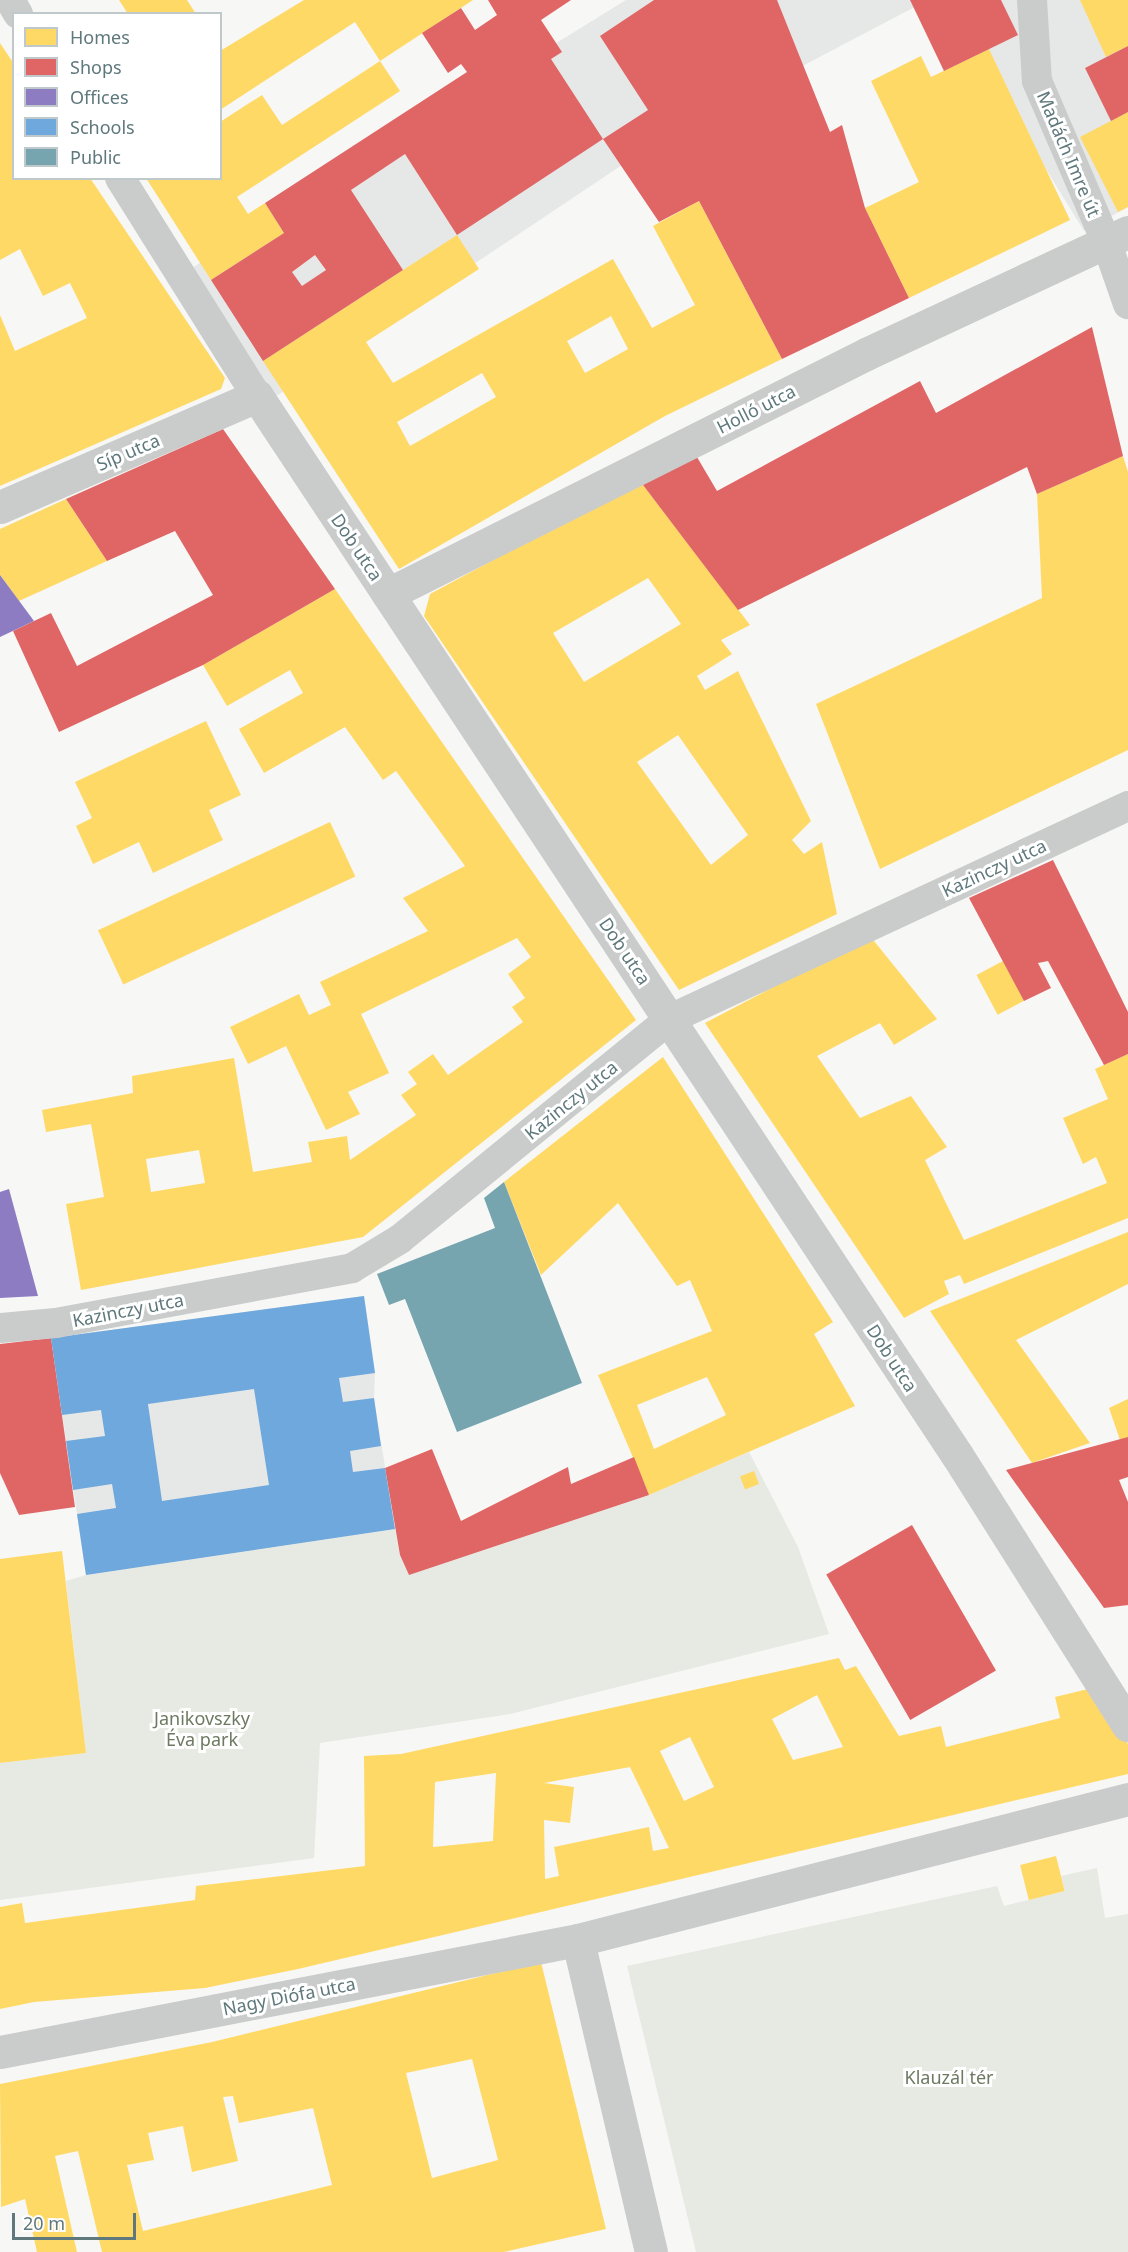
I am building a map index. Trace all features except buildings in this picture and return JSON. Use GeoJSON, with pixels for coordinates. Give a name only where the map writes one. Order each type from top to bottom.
{"type":"FeatureCollection","features":[{"type":"Feature","properties":{"kind":"street","name":"Madách Imre út"},"geometry":{"type":"LineString","coordinates":[[1032,0],[1037,81],[1117,237],[1128,304]]}},
{"type":"Feature","properties":{"kind":"street","name":"Dob utca"},"geometry":{"type":"LineString","coordinates":[[121,180],[257,396],[957,1455],[1128,1726]]}},
{"type":"Feature","properties":{"kind":"street","name":"Holló utca"},"geometry":{"type":"LineString","coordinates":[[388,594],[866,354],[1117,237]]}},
{"type":"Feature","properties":{"kind":"street","name":"Síp utca"},"geometry":{"type":"LineString","coordinates":[[0,507],[257,396]]}},
{"type":"Feature","properties":{"kind":"street","name":"Kazinczy utca"},"geometry":{"type":"LineString","coordinates":[[0,1328],[56,1323],[352,1268],[400,1239],[670,1019],[1128,806]]}},
{"type":"Feature","properties":{"kind":"street"},"geometry":{"type":"LineString","coordinates":[[650,2252],[578,1940],[1128,1799]]}},
{"type":"Feature","properties":{"kind":"street","name":"Nagy Diófa utca"},"geometry":{"type":"LineString","coordinates":[[0,2052],[578,1940]]}},
{"type":"Feature","properties":{"kind":"shaded area"},"geometry":{"type":"Polygon","coordinates":[[[626,0],[928,0],[652,145],[272,399],[187,271],[626,0]]]}},
{"type":"Feature","properties":{"kind":"shaded area"},"geometry":{"type":"Polygon","coordinates":[[[942,0],[1128,0],[1128,207],[1084,231],[942,0]]]}},
{"type":"Feature","properties":{"kind":"shaded area"},"geometry":{"type":"Polygon","coordinates":[[[364,1296],[375,1373],[374,1398],[395,1529],[86,1575],[51,1338],[364,1296]]]}},
{"type":"Feature","properties":{"kind":"green space","name":"Janikovszky Éva park"},"geometry":{"type":"Polygon","coordinates":[[[749,1452],[798,1547],[829,1634],[510,1714],[320,1743],[314,1858],[0,1900],[0,1763],[86,1753],[66,1581],[86,1575],[395,1529],[400,1555],[410,1574],[649,1495],[749,1452]]]}},
{"type":"Feature","properties":{"kind":"green space","name":"Klauzál tér"},"geometry":{"type":"Polygon","coordinates":[[[1097,1868],[1105,1918],[1128,1914],[1128,2252],[696,2252],[627,1966],[997,1886],[1004,1906],[1065,1891],[1061,1876],[1097,1868]]]}}]}
